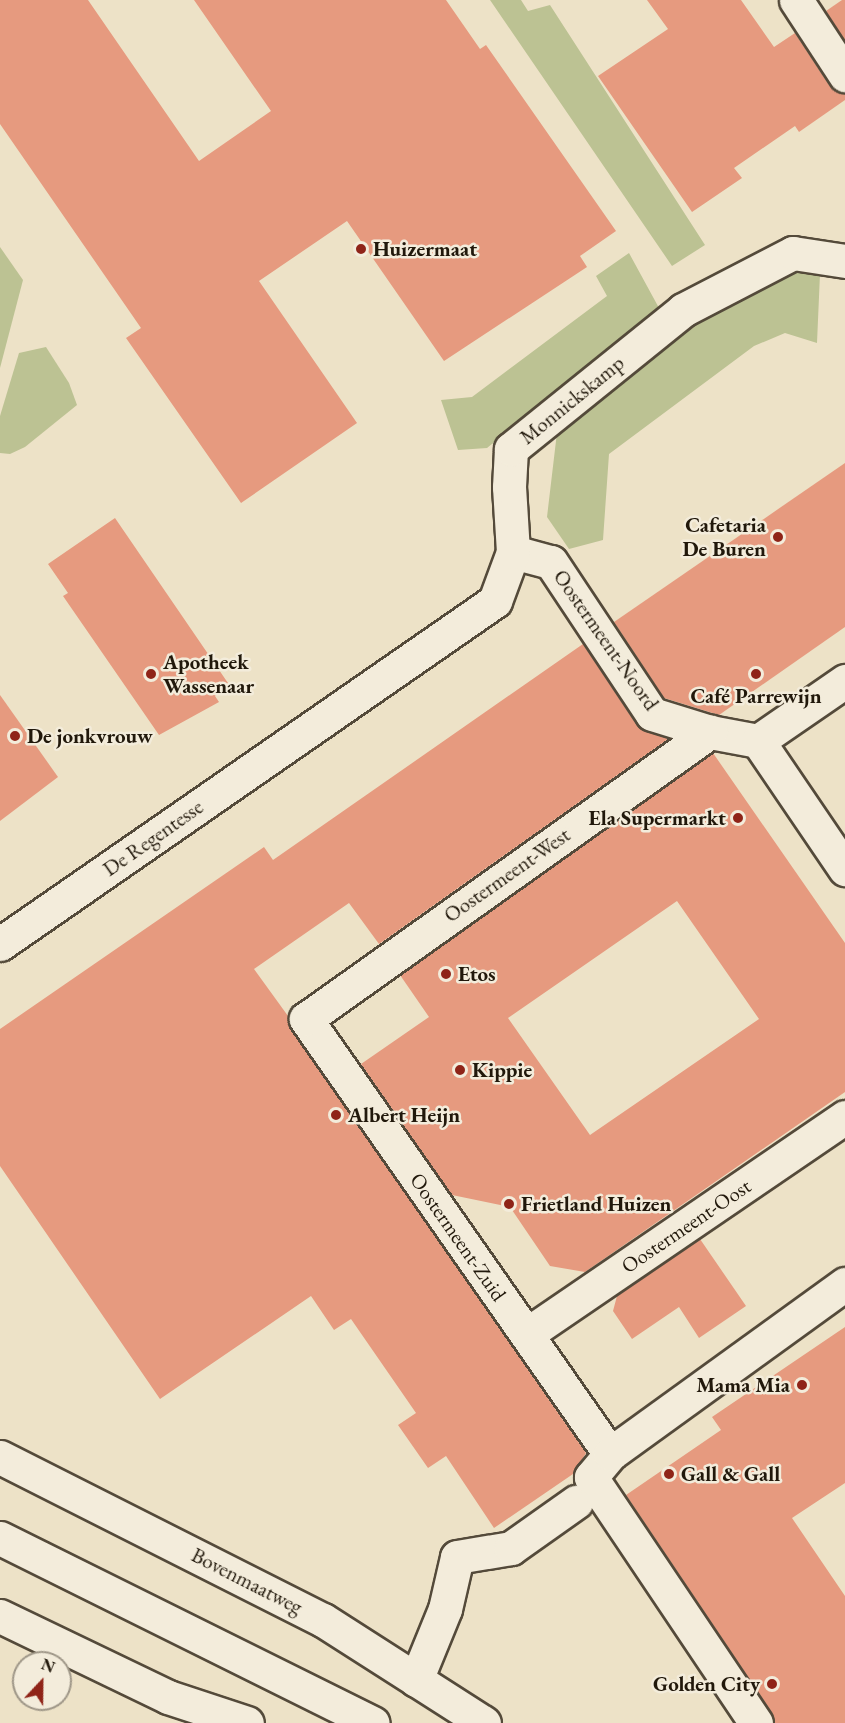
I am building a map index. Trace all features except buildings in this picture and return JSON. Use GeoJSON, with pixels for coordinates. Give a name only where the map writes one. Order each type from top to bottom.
{"type":"FeatureCollection","features":[{"type":"Feature","properties":{"kind":"street"},"geometry":{"type":"LineString","coordinates":[[796,0],[845,75]]}},
{"type":"Feature","properties":{"kind":"street","name":"Monnickskamp"},"geometry":{"type":"LineString","coordinates":[[304,730],[495,601],[513,552],[508,487],[511,448],[683,310],[793,253],[845,261]]}},
{"type":"Feature","properties":{"kind":"street","name":"Oostermeent-Noord"},"geometry":{"type":"LineString","coordinates":[[513,552],[551,562],[652,714],[710,732],[758,741]]}},
{"type":"Feature","properties":{"kind":"street"},"geometry":{"type":"LineString","coordinates":[[845,681],[758,741],[845,869]]}},
{"type":"Feature","properties":{"kind":"street","name":"De Regentesse"},"geometry":{"type":"LineString","coordinates":[[0,944],[304,730]]}},
{"type":"Feature","properties":{"kind":"street","name":"Oostermeent-West"},"geometry":{"type":"LineString","coordinates":[[306,1019],[710,732]]}},
{"type":"Feature","properties":{"kind":"street","name":"Oostermeent-Zuid"},"geometry":{"type":"LineString","coordinates":[[306,1019],[527,1334],[593,1478],[756,1723]]}},
{"type":"Feature","properties":{"kind":"street","name":"Oostermeent-Oost"},"geometry":{"type":"LineString","coordinates":[[527,1334],[845,1117]]}},
{"type":"Feature","properties":{"kind":"street"},"geometry":{"type":"LineString","coordinates":[[416,1680],[445,1609],[457,1557],[511,1548],[593,1478],[845,1284]]}},
{"type":"Feature","properties":{"kind":"street","name":"Bovenmaatweg"},"geometry":{"type":"LineString","coordinates":[[0,1457],[323,1620],[484,1723]]}},
{"type":"Feature","properties":{"kind":"street"},"geometry":{"type":"LineString","coordinates":[[0,1538],[373,1723]]}},
{"type":"Feature","properties":{"kind":"street"},"geometry":{"type":"LineString","coordinates":[[0,1616],[168,1697],[247,1723]]}},
{"type":"Feature","properties":{"kind":"green space"},"geometry":{"type":"Polygon","coordinates":[[[490,0],[521,0],[528,11],[550,5],[705,245],[672,266],[490,0]]]}},
{"type":"Feature","properties":{"kind":"green space"},"geometry":{"type":"Polygon","coordinates":[[[0,247],[23,280],[0,368],[0,247]]]}},
{"type":"Feature","properties":{"kind":"green space"},"geometry":{"type":"Polygon","coordinates":[[[821,251],[817,343],[785,333],[754,346],[609,454],[603,540],[569,549],[547,517],[558,424],[727,291],[821,251]]]}},
{"type":"Feature","properties":{"kind":"green space"},"geometry":{"type":"Polygon","coordinates":[[[629,253],[659,308],[487,448],[458,450],[441,400],[472,397],[607,296],[596,276],[629,253]]]}},
{"type":"Feature","properties":{"kind":"green space"},"geometry":{"type":"Polygon","coordinates":[[[46,347],[69,383],[77,405],[25,447],[10,454],[0,453],[0,416],[19,353],[46,347]]]}},
{"type":"Feature","properties":{"kind":"place","name":"Huizermaat"},"geometry":{"type":"Point","coordinates":[361,249]}},
{"type":"Feature","properties":{"kind":"place","name":"Cafetaria De Buren"},"geometry":{"type":"Point","coordinates":[778,537]}},
{"type":"Feature","properties":{"kind":"place","name":"Apotheek Wassenaar"},"geometry":{"type":"Point","coordinates":[151,674]}},
{"type":"Feature","properties":{"kind":"place","name":"Café Parrewijn"},"geometry":{"type":"Point","coordinates":[756,674]}},
{"type":"Feature","properties":{"kind":"place","name":"De jonkvrouw"},"geometry":{"type":"Point","coordinates":[15,736]}},
{"type":"Feature","properties":{"kind":"place","name":"Ela Supermarkt"},"geometry":{"type":"Point","coordinates":[738,818]}},
{"type":"Feature","properties":{"kind":"place","name":"Etos"},"geometry":{"type":"Point","coordinates":[446,974]}},
{"type":"Feature","properties":{"kind":"place","name":"Kippie"},"geometry":{"type":"Point","coordinates":[460,1070]}},
{"type":"Feature","properties":{"kind":"place","name":"Albert Heijn"},"geometry":{"type":"Point","coordinates":[336,1115]}},
{"type":"Feature","properties":{"kind":"place","name":"Frietland Huizen"},"geometry":{"type":"Point","coordinates":[509,1204]}},
{"type":"Feature","properties":{"kind":"place","name":"Mama Mia"},"geometry":{"type":"Point","coordinates":[802,1385]}},
{"type":"Feature","properties":{"kind":"place","name":"Gall & Gall"},"geometry":{"type":"Point","coordinates":[669,1474]}},
{"type":"Feature","properties":{"kind":"place","name":"Golden City"},"geometry":{"type":"Point","coordinates":[772,1684]}}]}
